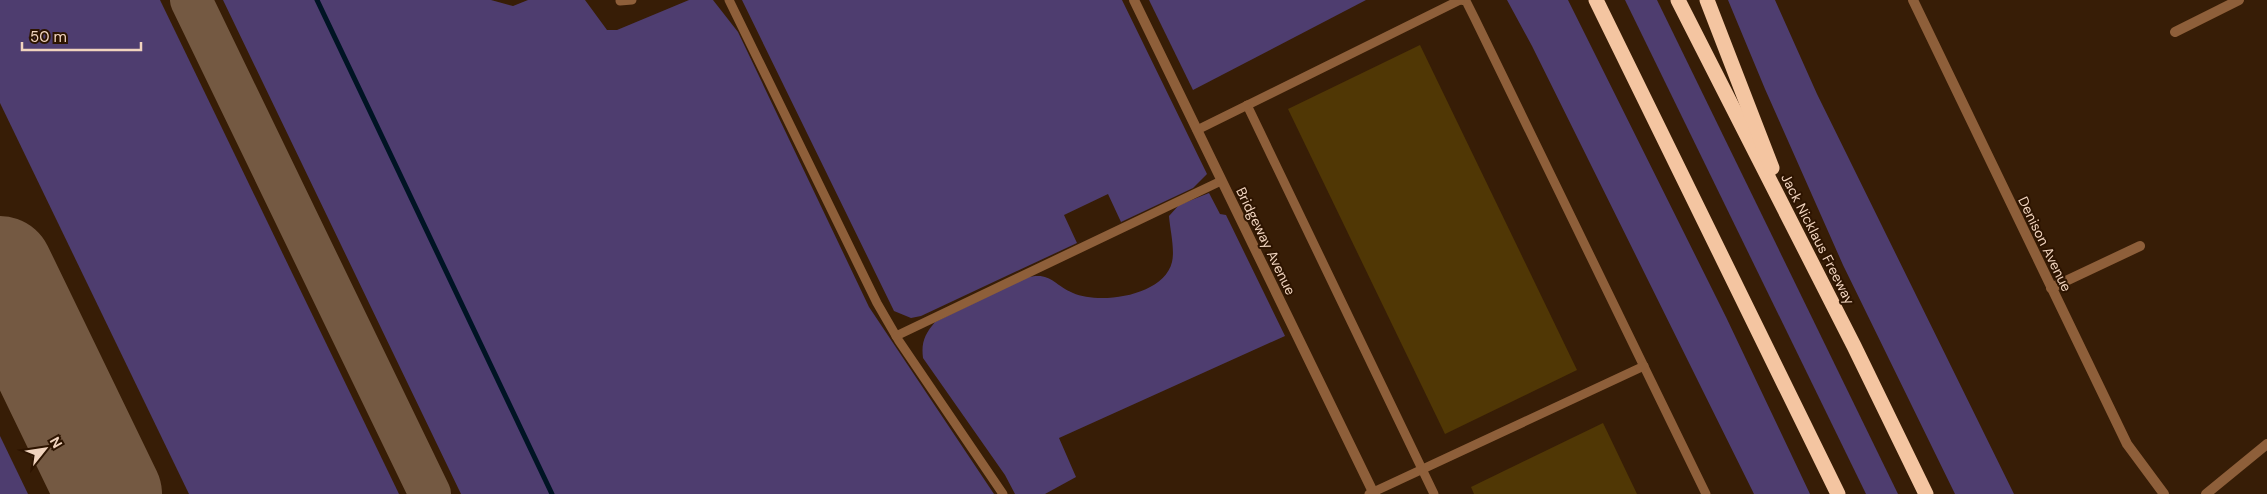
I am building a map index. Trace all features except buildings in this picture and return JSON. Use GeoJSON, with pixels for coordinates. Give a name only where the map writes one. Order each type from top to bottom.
{"type":"FeatureCollection","features":[{"type":"Feature","properties":{"kind":"highway"},"geometry":{"type":"LineString","coordinates":[[1596,0],[1838,494]]}},
{"type":"Feature","properties":{"kind":"highway","name":"Jack Nicklaus Freeway"},"geometry":{"type":"LineString","coordinates":[[1678,0],[1926,494]]}},
{"type":"Feature","properties":{"kind":"highway"},"geometry":{"type":"LineString","coordinates":[[1707,0],[1755,121],[1794,228]]}},
{"type":"Feature","properties":{"kind":"street","name":"Bridgeway Avenue"},"geometry":{"type":"LineString","coordinates":[[1134,0],[1372,493]]}},
{"type":"Feature","properties":{"kind":"street","name":"Denison Avenue"},"geometry":{"type":"LineString","coordinates":[[1912,0],[2127,444],[2164,494]]}},
{"type":"Feature","properties":{"kind":"street"},"geometry":{"type":"LineString","coordinates":[[2175,32],[2239,0]]}},
{"type":"Feature","properties":{"kind":"street"},"geometry":{"type":"LineString","coordinates":[[2051,288],[2140,246]]}},
{"type":"Feature","properties":{"kind":"street"},"geometry":{"type":"LineString","coordinates":[[2206,494],[2267,444]]}},
{"type":"Feature","properties":{"kind":"lane"},"geometry":{"type":"LineString","coordinates":[[620,1],[632,0]]}},
{"type":"Feature","properties":{"kind":"lane"},"geometry":{"type":"LineString","coordinates":[[729,0],[877,303],[896,336],[1003,494]]}},
{"type":"Feature","properties":{"kind":"lane"},"geometry":{"type":"LineString","coordinates":[[1197,130],[1460,0],[1466,1],[1706,494]]}},
{"type":"Feature","properties":{"kind":"lane"},"geometry":{"type":"LineString","coordinates":[[1247,105],[1434,494]]}},
{"type":"Feature","properties":{"kind":"lane"},"geometry":{"type":"LineString","coordinates":[[896,336],[1222,181]]}},
{"type":"Feature","properties":{"kind":"lane"},"geometry":{"type":"LineString","coordinates":[[1372,493],[1644,366]]}},
{"type":"Feature","properties":{"kind":"shaded area"},"geometry":{"type":"Polygon","coordinates":[[[0,0],[160,0],[399,494],[189,494],[0,103],[0,0]]]}},
{"type":"Feature","properties":{"kind":"shaded area"},"geometry":{"type":"Polygon","coordinates":[[[223,0],[491,0],[513,6],[528,0],[585,0],[607,30],[617,30],[689,0],[713,0],[738,32],[869,307],[994,494],[461,494],[223,0]]]}},
{"type":"Feature","properties":{"kind":"shaded area"},"geometry":{"type":"Polygon","coordinates":[[[742,0],[1122,0],[1207,174],[1193,188],[1121,222],[1108,194],[1064,215],[1077,243],[921,316],[911,318],[894,311],[742,0]]]}},
{"type":"Feature","properties":{"kind":"shaded area"},"geometry":{"type":"Polygon","coordinates":[[[1149,0],[1366,0],[1193,90],[1149,0]]]}},
{"type":"Feature","properties":{"kind":"shaded area"},"geometry":{"type":"Polygon","coordinates":[[[1507,0],[1568,0],[1726,317],[1810,494],[1754,494],[1532,46],[1507,0]]]}},
{"type":"Feature","properties":{"kind":"shaded area"},"geometry":{"type":"Polygon","coordinates":[[[1625,0],[1657,0],[1898,494],[1866,494],[1625,0]]]}},
{"type":"Feature","properties":{"kind":"shaded area"},"geometry":{"type":"Polygon","coordinates":[[[1728,0],[1775,0],[1817,94],[2014,494],[1955,494],[1843,265],[1728,0]]]}},
{"type":"Feature","properties":{"kind":"shaded area"},"geometry":{"type":"Polygon","coordinates":[[[1209,193],[1220,214],[1226,215],[1285,336],[1059,438],[1076,477],[1045,494],[1015,494],[1005,475],[923,358],[924,338],[929,330],[935,322],[1025,278],[1034,276],[1046,277],[1073,293],[1085,297],[1114,297],[1130,295],[1144,290],[1157,283],[1167,274],[1172,262],[1173,245],[1169,216],[1179,205],[1209,193]]]}},
{"type":"Feature","properties":{"kind":"shaded area"},"geometry":{"type":"Polygon","coordinates":[[[0,436],[28,494],[0,494],[0,436]]]}},
{"type":"Feature","properties":{"kind":"waterway"},"geometry":{"type":"LineString","coordinates":[[317,0],[552,494]]}},
{"type":"Feature","properties":{"kind":"taxiway"},"geometry":{"type":"LineString","coordinates":[[191,0],[430,494]]}},
{"type":"Feature","properties":{"kind":"runway"},"geometry":{"type":"LineString","coordinates":[[0,269],[109,494]]}}]}
